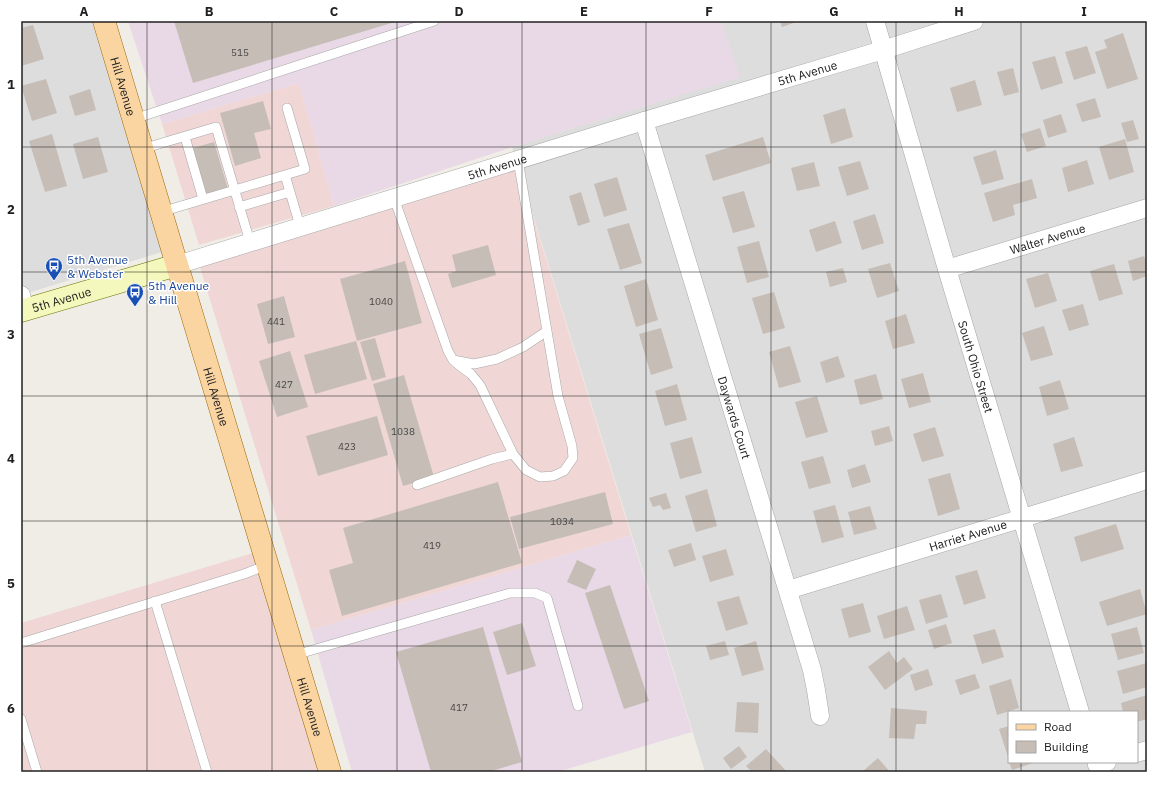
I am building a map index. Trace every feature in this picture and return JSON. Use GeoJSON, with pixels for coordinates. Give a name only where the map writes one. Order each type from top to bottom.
{"type":"FeatureCollection","features":[{"type":"Feature","properties":{"kind":"main road","name":"Hill Avenue"},"geometry":{"type":"LineString","coordinates":[[104,21],[330,772]]}},
{"type":"Feature","properties":{"kind":"street","name":"South Ohio Street"},"geometry":{"type":"LineString","coordinates":[[875,21],[947,269],[1080,711]]}},
{"type":"Feature","properties":{"kind":"street","name":"5th Avenue"},"geometry":{"type":"LineString","coordinates":[[22,306],[177,265],[300,226],[883,50],[974,21]]}},
{"type":"Feature","properties":{"kind":"street","name":"Daywards Court"},"geometry":{"type":"LineString","coordinates":[[644,121],[812,670],[820,716]]}},
{"type":"Feature","properties":{"kind":"street","name":"Walter Avenue"},"geometry":{"type":"LineString","coordinates":[[947,269],[1147,208]]}},
{"type":"Feature","properties":{"kind":"street","name":"Harriet Avenue"},"geometry":{"type":"LineString","coordinates":[[788,590],[1147,480]]}},
{"type":"Feature","properties":{"kind":"lane"},"geometry":{"type":"LineString","coordinates":[[134,119],[434,21]]}},
{"type":"Feature","properties":{"kind":"lane"},"geometry":{"type":"LineString","coordinates":[[161,212],[305,169],[287,108]]}},
{"type":"Feature","properties":{"kind":"lane"},"geometry":{"type":"LineString","coordinates":[[142,149],[216,127],[250,242]]}},
{"type":"Feature","properties":{"kind":"lane"},"geometry":{"type":"LineString","coordinates":[[185,136],[203,199]]}},
{"type":"Feature","properties":{"kind":"lane"},"geometry":{"type":"LineString","coordinates":[[394,198],[440,332],[448,351],[454,360],[480,385],[513,454],[526,470],[540,477],[553,476],[564,471],[573,458],[572,446],[558,396],[518,160]]}},
{"type":"Feature","properties":{"kind":"lane"},"geometry":{"type":"LineString","coordinates":[[285,175],[300,226]]}},
{"type":"Feature","properties":{"kind":"lane"},"geometry":{"type":"LineString","coordinates":[[239,207],[290,192]]}},
{"type":"Feature","properties":{"kind":"lane"},"geometry":{"type":"LineString","coordinates":[[454,360],[474,364],[498,359],[523,347],[547,331]]}},
{"type":"Feature","properties":{"kind":"lane"},"geometry":{"type":"LineString","coordinates":[[417,485],[492,459],[513,454]]}},
{"type":"Feature","properties":{"kind":"lane"},"geometry":{"type":"LineString","coordinates":[[21,643],[244,574],[267,565]]}},
{"type":"Feature","properties":{"kind":"lane"},"geometry":{"type":"LineString","coordinates":[[295,654],[510,593],[535,593],[548,598],[578,706]]}},
{"type":"Feature","properties":{"kind":"lane"},"geometry":{"type":"LineString","coordinates":[[156,601],[207,772]]}},
{"type":"Feature","properties":{"kind":"lane"},"geometry":{"type":"LineString","coordinates":[[21,719],[37,772]]}},
{"type":"Feature","properties":{"kind":"shaded area"},"geometry":{"type":"Polygon","coordinates":[[[21,21],[92,21],[162,252],[21,295],[21,21]]]}},
{"type":"Feature","properties":{"kind":"shaded area"},"geometry":{"type":"Polygon","coordinates":[[[128,21],[721,21],[740,77],[512,147],[334,206],[299,83],[162,124],[128,21]]]}},
{"type":"Feature","properties":{"kind":"shaded area"},"geometry":{"type":"Polygon","coordinates":[[[721,21],[1147,21],[1147,772],[705,772],[512,147],[739,77],[721,21]]]}},
{"type":"Feature","properties":{"kind":"shaded area"},"geometry":{"type":"Polygon","coordinates":[[[299,83],[334,206],[199,245],[162,124],[299,83]]]}},
{"type":"Feature","properties":{"kind":"shaded area"},"geometry":{"type":"Polygon","coordinates":[[[518,168],[631,535],[311,630],[200,267],[518,168]]]}},
{"type":"Feature","properties":{"kind":"shaded area"},"geometry":{"type":"Polygon","coordinates":[[[631,535],[692,732],[557,772],[352,772],[311,630],[631,535]]]}},
{"type":"Feature","properties":{"kind":"shaded area"},"geometry":{"type":"Polygon","coordinates":[[[256,552],[319,772],[21,772],[21,623],[256,552]]]}},
{"type":"Feature","properties":{"kind":"building"},"geometry":{"type":"Polygon","coordinates":[[[174,21],[398,21],[193,83],[174,21]]]}},
{"type":"Feature","properties":{"kind":"building"},"geometry":{"type":"Polygon","coordinates":[[[780,21],[799,21],[782,27],[780,21]]]}},
{"type":"Feature","properties":{"kind":"building"},"geometry":{"type":"Polygon","coordinates":[[[33,25],[44,59],[21,66],[21,28],[33,25]]]}},
{"type":"Feature","properties":{"kind":"building"},"geometry":{"type":"Polygon","coordinates":[[[1123,33],[1138,79],[1107,89],[1095,52],[1107,48],[1104,40],[1123,33]]]}},
{"type":"Feature","properties":{"kind":"building"},"geometry":{"type":"Polygon","coordinates":[[[1087,46],[1096,73],[1074,80],[1065,52],[1087,46]]]}},
{"type":"Feature","properties":{"kind":"building"},"geometry":{"type":"Polygon","coordinates":[[[1055,56],[1063,83],[1041,90],[1032,62],[1055,56]]]}},
{"type":"Feature","properties":{"kind":"building"},"geometry":{"type":"Polygon","coordinates":[[[1013,68],[1019,92],[1004,96],[997,72],[1013,68]]]}},
{"type":"Feature","properties":{"kind":"building"},"geometry":{"type":"Polygon","coordinates":[[[46,79],[57,113],[32,121],[21,86],[46,79]]]}},
{"type":"Feature","properties":{"kind":"building"},"geometry":{"type":"Polygon","coordinates":[[[975,80],[982,105],[957,112],[950,88],[975,80]]]}},
{"type":"Feature","properties":{"kind":"building"},"geometry":{"type":"Polygon","coordinates":[[[90,89],[96,110],[75,116],[69,96],[90,89]]]}},
{"type":"Feature","properties":{"kind":"building"},"geometry":{"type":"Polygon","coordinates":[[[1095,98],[1101,117],[1082,122],[1076,104],[1095,98]]]}},
{"type":"Feature","properties":{"kind":"building"},"geometry":{"type":"Polygon","coordinates":[[[263,101],[271,129],[254,133],[261,158],[235,166],[220,113],[263,101]]]}},
{"type":"Feature","properties":{"kind":"building"},"geometry":{"type":"Polygon","coordinates":[[[845,108],[853,137],[831,144],[823,115],[845,108]]]}},
{"type":"Feature","properties":{"kind":"building"},"geometry":{"type":"Polygon","coordinates":[[[1061,114],[1067,132],[1048,138],[1043,120],[1061,114]]]}},
{"type":"Feature","properties":{"kind":"building"},"geometry":{"type":"Polygon","coordinates":[[[1133,120],[1139,139],[1127,142],[1121,123],[1133,120]]]}},
{"type":"Feature","properties":{"kind":"building"},"geometry":{"type":"Polygon","coordinates":[[[1040,128],[1046,146],[1027,152],[1021,134],[1040,128]]]}},
{"type":"Feature","properties":{"kind":"building"},"geometry":{"type":"Polygon","coordinates":[[[52,134],[67,186],[45,192],[29,141],[52,134]]]}},
{"type":"Feature","properties":{"kind":"building"},"geometry":{"type":"Polygon","coordinates":[[[98,137],[108,172],[83,179],[73,144],[98,137]]]}},
{"type":"Feature","properties":{"kind":"building"},"geometry":{"type":"Polygon","coordinates":[[[763,137],[771,163],[713,181],[705,155],[763,137]]]}},
{"type":"Feature","properties":{"kind":"building"},"geometry":{"type":"Polygon","coordinates":[[[1125,139],[1134,172],[1109,180],[1099,147],[1125,139]]]}},
{"type":"Feature","properties":{"kind":"building"},"geometry":{"type":"Polygon","coordinates":[[[214,142],[228,189],[207,196],[193,148],[214,142]]]}},
{"type":"Feature","properties":{"kind":"building"},"geometry":{"type":"Polygon","coordinates":[[[996,150],[1004,179],[982,185],[973,157],[996,150]]]}},
{"type":"Feature","properties":{"kind":"building"},"geometry":{"type":"Polygon","coordinates":[[[1087,160],[1094,184],[1068,192],[1062,168],[1087,160]]]}},
{"type":"Feature","properties":{"kind":"building"},"geometry":{"type":"Polygon","coordinates":[[[860,161],[869,189],[847,196],[838,167],[860,161]]]}},
{"type":"Feature","properties":{"kind":"building"},"geometry":{"type":"Polygon","coordinates":[[[814,162],[820,186],[797,191],[791,168],[814,162]]]}},
{"type":"Feature","properties":{"kind":"building"},"geometry":{"type":"Polygon","coordinates":[[[617,177],[627,210],[604,217],[594,184],[617,177]]]}},
{"type":"Feature","properties":{"kind":"building"},"geometry":{"type":"Polygon","coordinates":[[[1032,179],[1037,198],[1013,205],[1015,215],[993,222],[984,193],[1032,179]]]}},
{"type":"Feature","properties":{"kind":"building"},"geometry":{"type":"Polygon","coordinates":[[[744,191],[755,227],[733,233],[722,197],[744,191]]]}},
{"type":"Feature","properties":{"kind":"building"},"geometry":{"type":"Polygon","coordinates":[[[581,192],[590,222],[578,226],[569,196],[581,192]]]}},
{"type":"Feature","properties":{"kind":"building"},"geometry":{"type":"Polygon","coordinates":[[[875,214],[884,243],[862,250],[853,221],[875,214]]]}},
{"type":"Feature","properties":{"kind":"building"},"geometry":{"type":"Polygon","coordinates":[[[835,221],[842,243],[816,252],[809,230],[835,221]]]}},
{"type":"Feature","properties":{"kind":"building"},"geometry":{"type":"Polygon","coordinates":[[[629,223],[642,263],[620,270],[607,229],[629,223]]]}},
{"type":"Feature","properties":{"kind":"building"},"geometry":{"type":"Polygon","coordinates":[[[759,241],[769,277],[747,283],[737,247],[759,241]]]}},
{"type":"Feature","properties":{"kind":"building"},"geometry":{"type":"Polygon","coordinates":[[[488,245],[496,275],[452,288],[448,274],[456,271],[452,255],[488,245]]]}},
{"type":"Feature","properties":{"kind":"building"},"geometry":{"type":"Polygon","coordinates":[[[1144,256],[1147,264],[1147,276],[1133,281],[1128,261],[1144,256]]]}},
{"type":"Feature","properties":{"kind":"building"},"geometry":{"type":"Polygon","coordinates":[[[405,261],[422,323],[357,341],[340,279],[405,261]]]}},
{"type":"Feature","properties":{"kind":"building"},"geometry":{"type":"Polygon","coordinates":[[[890,263],[899,291],[877,298],[868,269],[890,263]]]}},
{"type":"Feature","properties":{"kind":"building"},"geometry":{"type":"Polygon","coordinates":[[[1114,264],[1123,294],[1099,301],[1090,271],[1114,264]]]}},
{"type":"Feature","properties":{"kind":"building"},"geometry":{"type":"Polygon","coordinates":[[[843,268],[847,282],[830,287],[826,272],[843,268]]]}},
{"type":"Feature","properties":{"kind":"building"},"geometry":{"type":"Polygon","coordinates":[[[1048,273],[1057,301],[1035,308],[1026,279],[1048,273]]]}},
{"type":"Feature","properties":{"kind":"building"},"geometry":{"type":"Polygon","coordinates":[[[646,279],[658,320],[636,327],[624,286],[646,279]]]}},
{"type":"Feature","properties":{"kind":"building"},"geometry":{"type":"Polygon","coordinates":[[[774,292],[785,328],[763,334],[752,298],[774,292]]]}},
{"type":"Feature","properties":{"kind":"building"},"geometry":{"type":"Polygon","coordinates":[[[284,296],[295,337],[268,344],[257,304],[284,296]]]}},
{"type":"Feature","properties":{"kind":"building"},"geometry":{"type":"Polygon","coordinates":[[[1083,304],[1089,325],[1069,331],[1062,310],[1083,304]]]}},
{"type":"Feature","properties":{"kind":"building"},"geometry":{"type":"Polygon","coordinates":[[[906,314],[915,343],[893,349],[885,321],[906,314]]]}},
{"type":"Feature","properties":{"kind":"building"},"geometry":{"type":"Polygon","coordinates":[[[1044,326],[1053,355],[1031,361],[1022,333],[1044,326]]]}},
{"type":"Feature","properties":{"kind":"building"},"geometry":{"type":"Polygon","coordinates":[[[661,328],[673,368],[651,375],[639,334],[661,328]]]}},
{"type":"Feature","properties":{"kind":"building"},"geometry":{"type":"Polygon","coordinates":[[[375,338],[386,377],[372,381],[360,342],[375,338]]]}},
{"type":"Feature","properties":{"kind":"building"},"geometry":{"type":"Polygon","coordinates":[[[356,341],[367,379],[315,394],[304,355],[356,341]]]}},
{"type":"Feature","properties":{"kind":"building"},"geometry":{"type":"Polygon","coordinates":[[[790,346],[801,382],[779,388],[769,352],[790,346]]]}},
{"type":"Feature","properties":{"kind":"building"},"geometry":{"type":"Polygon","coordinates":[[[290,351],[308,407],[277,417],[259,361],[290,351]]]}},
{"type":"Feature","properties":{"kind":"building"},"geometry":{"type":"Polygon","coordinates":[[[838,356],[845,377],[826,383],[820,362],[838,356]]]}},
{"type":"Feature","properties":{"kind":"building"},"geometry":{"type":"Polygon","coordinates":[[[923,373],[931,402],[909,408],[901,379],[923,373]]]}},
{"type":"Feature","properties":{"kind":"building"},"geometry":{"type":"Polygon","coordinates":[[[876,374],[883,399],[860,405],[854,380],[876,374]]]}},
{"type":"Feature","properties":{"kind":"building"},"geometry":{"type":"Polygon","coordinates":[[[404,375],[434,477],[403,486],[373,384],[404,375]]]}},
{"type":"Feature","properties":{"kind":"building"},"geometry":{"type":"Polygon","coordinates":[[[1060,380],[1069,409],[1047,416],[1039,387],[1060,380]]]}},
{"type":"Feature","properties":{"kind":"building"},"geometry":{"type":"Polygon","coordinates":[[[677,384],[687,420],[665,426],[655,391],[677,384]]]}},
{"type":"Feature","properties":{"kind":"building"},"geometry":{"type":"Polygon","coordinates":[[[817,396],[828,432],[806,438],[795,402],[817,396]]]}},
{"type":"Feature","properties":{"kind":"building"},"geometry":{"type":"Polygon","coordinates":[[[377,416],[388,455],[318,476],[306,436],[377,416]]]}},
{"type":"Feature","properties":{"kind":"building"},"geometry":{"type":"Polygon","coordinates":[[[889,426],[893,441],[875,446],[871,431],[889,426]]]}},
{"type":"Feature","properties":{"kind":"building"},"geometry":{"type":"Polygon","coordinates":[[[935,427],[944,456],[922,462],[913,434],[935,427]]]}},
{"type":"Feature","properties":{"kind":"building"},"geometry":{"type":"Polygon","coordinates":[[[692,437],[702,473],[680,479],[670,443],[692,437]]]}},
{"type":"Feature","properties":{"kind":"building"},"geometry":{"type":"Polygon","coordinates":[[[1074,437],[1083,466],[1061,472],[1053,444],[1074,437]]]}},
{"type":"Feature","properties":{"kind":"building"},"geometry":{"type":"Polygon","coordinates":[[[823,456],[831,483],[809,489],[801,462],[823,456]]]}},
{"type":"Feature","properties":{"kind":"building"},"geometry":{"type":"Polygon","coordinates":[[[865,464],[871,482],[852,488],[847,470],[865,464]]]}},
{"type":"Feature","properties":{"kind":"building"},"geometry":{"type":"Polygon","coordinates":[[[950,473],[960,509],[938,516],[928,479],[950,473]]]}},
{"type":"Feature","properties":{"kind":"building"},"geometry":{"type":"Polygon","coordinates":[[[498,482],[522,563],[342,616],[329,570],[353,563],[343,528],[498,482]]]}},
{"type":"Feature","properties":{"kind":"building"},"geometry":{"type":"Polygon","coordinates":[[[707,489],[717,526],[696,532],[685,496],[707,489]]]}},
{"type":"Feature","properties":{"kind":"building"},"geometry":{"type":"Polygon","coordinates":[[[605,492],[613,524],[519,549],[510,517],[605,492]]]}},
{"type":"Feature","properties":{"kind":"building"},"geometry":{"type":"Polygon","coordinates":[[[666,493],[671,508],[663,510],[660,505],[653,507],[649,498],[666,493]]]}},
{"type":"Feature","properties":{"kind":"building"},"geometry":{"type":"Polygon","coordinates":[[[835,505],[844,537],[822,543],[813,511],[835,505]]]}},
{"type":"Feature","properties":{"kind":"building"},"geometry":{"type":"Polygon","coordinates":[[[870,506],[877,529],[854,535],[848,512],[870,506]]]}},
{"type":"Feature","properties":{"kind":"building"},"geometry":{"type":"Polygon","coordinates":[[[1116,524],[1124,549],[1081,562],[1074,537],[1116,524]]]}},
{"type":"Feature","properties":{"kind":"building"},"geometry":{"type":"Polygon","coordinates":[[[691,543],[696,560],[674,567],[668,550],[691,543]]]}},
{"type":"Feature","properties":{"kind":"building"},"geometry":{"type":"Polygon","coordinates":[[[726,549],[734,575],[710,582],[702,556],[726,549]]]}},
{"type":"Feature","properties":{"kind":"building"},"geometry":{"type":"Polygon","coordinates":[[[577,560],[596,569],[586,590],[567,582],[577,560]]]}},
{"type":"Feature","properties":{"kind":"building"},"geometry":{"type":"Polygon","coordinates":[[[977,570],[986,598],[964,605],[955,576],[977,570]]]}},
{"type":"Feature","properties":{"kind":"building"},"geometry":{"type":"Polygon","coordinates":[[[610,585],[649,701],[624,709],[585,593],[610,585]]]}},
{"type":"Feature","properties":{"kind":"building"},"geometry":{"type":"Polygon","coordinates":[[[1140,589],[1147,614],[1107,626],[1099,602],[1140,589]]]}},
{"type":"Feature","properties":{"kind":"building"},"geometry":{"type":"Polygon","coordinates":[[[941,594],[948,617],[926,624],[919,600],[941,594]]]}},
{"type":"Feature","properties":{"kind":"building"},"geometry":{"type":"Polygon","coordinates":[[[739,596],[748,624],[726,631],[717,602],[739,596]]]}},
{"type":"Feature","properties":{"kind":"building"},"geometry":{"type":"Polygon","coordinates":[[[863,603],[871,632],[849,638],[841,609],[863,603]]]}},
{"type":"Feature","properties":{"kind":"building"},"geometry":{"type":"Polygon","coordinates":[[[907,606],[915,630],[884,639],[877,616],[907,606]]]}},
{"type":"Feature","properties":{"kind":"building"},"geometry":{"type":"Polygon","coordinates":[[[522,623],[536,666],[507,675],[493,632],[522,623]]]}},
{"type":"Feature","properties":{"kind":"building"},"geometry":{"type":"Polygon","coordinates":[[[946,624],[952,643],[934,649],[928,630],[946,624]]]}},
{"type":"Feature","properties":{"kind":"building"},"geometry":{"type":"Polygon","coordinates":[[[483,627],[522,762],[488,772],[431,772],[396,652],[483,627]]]}},
{"type":"Feature","properties":{"kind":"building"},"geometry":{"type":"Polygon","coordinates":[[[1137,627],[1144,653],[1118,660],[1111,634],[1137,627]]]}},
{"type":"Feature","properties":{"kind":"building"},"geometry":{"type":"Polygon","coordinates":[[[995,629],[1004,657],[982,664],[973,635],[995,629]]]}},
{"type":"Feature","properties":{"kind":"building"},"geometry":{"type":"Polygon","coordinates":[[[725,641],[729,655],[710,660],[706,646],[725,641]]]}},
{"type":"Feature","properties":{"kind":"building"},"geometry":{"type":"Polygon","coordinates":[[[756,641],[764,670],[742,676],[734,648],[756,641]]]}},
{"type":"Feature","properties":{"kind":"building"},"geometry":{"type":"Polygon","coordinates":[[[889,651],[897,663],[904,657],[913,669],[885,690],[868,667],[889,651]]]}},
{"type":"Feature","properties":{"kind":"building"},"geometry":{"type":"Polygon","coordinates":[[[1147,663],[1147,687],[1123,694],[1117,671],[1147,663]]]}},
{"type":"Feature","properties":{"kind":"building"},"geometry":{"type":"Polygon","coordinates":[[[928,669],[933,685],[915,691],[910,675],[928,669]]]}},
{"type":"Feature","properties":{"kind":"building"},"geometry":{"type":"Polygon","coordinates":[[[975,674],[980,688],[960,695],[955,680],[975,674]]]}},
{"type":"Feature","properties":{"kind":"building"},"geometry":{"type":"Polygon","coordinates":[[[1011,679],[1019,708],[997,715],[989,686],[1011,679]]]}},
{"type":"Feature","properties":{"kind":"building"},"geometry":{"type":"Polygon","coordinates":[[[1147,695],[1147,719],[1138,722],[1138,711],[1123,711],[1121,703],[1147,695]]]}},
{"type":"Feature","properties":{"kind":"building"},"geometry":{"type":"Polygon","coordinates":[[[737,702],[759,703],[758,733],[735,732],[737,702]]]}},
{"type":"Feature","properties":{"kind":"building"},"geometry":{"type":"Polygon","coordinates":[[[891,708],[927,711],[926,724],[916,724],[914,739],[889,738],[891,708]]]}},
{"type":"Feature","properties":{"kind":"building"},"geometry":{"type":"Polygon","coordinates":[[[1008,726],[1008,757],[999,729],[1008,726]]]}},
{"type":"Feature","properties":{"kind":"building"},"geometry":{"type":"Polygon","coordinates":[[[739,746],[747,757],[731,769],[723,758],[739,746]]]}},
{"type":"Feature","properties":{"kind":"building"},"geometry":{"type":"Polygon","coordinates":[[[766,749],[787,772],[752,772],[746,766],[766,749]]]}},
{"type":"Feature","properties":{"kind":"building"},"geometry":{"type":"Polygon","coordinates":[[[878,758],[890,772],[862,772],[878,758]]]}},
{"type":"Feature","properties":{"kind":"building"},"geometry":{"type":"Polygon","coordinates":[[[1009,763],[1033,763],[1012,770],[1009,763]]]}},
{"type":"Feature","properties":{"kind":"place","name":"5th Avenue & Webster"},"geometry":{"type":"Point","coordinates":[54,281]}},
{"type":"Feature","properties":{"kind":"place","name":"5th Avenue & Hill"},"geometry":{"type":"Point","coordinates":[135,307]}}]}
